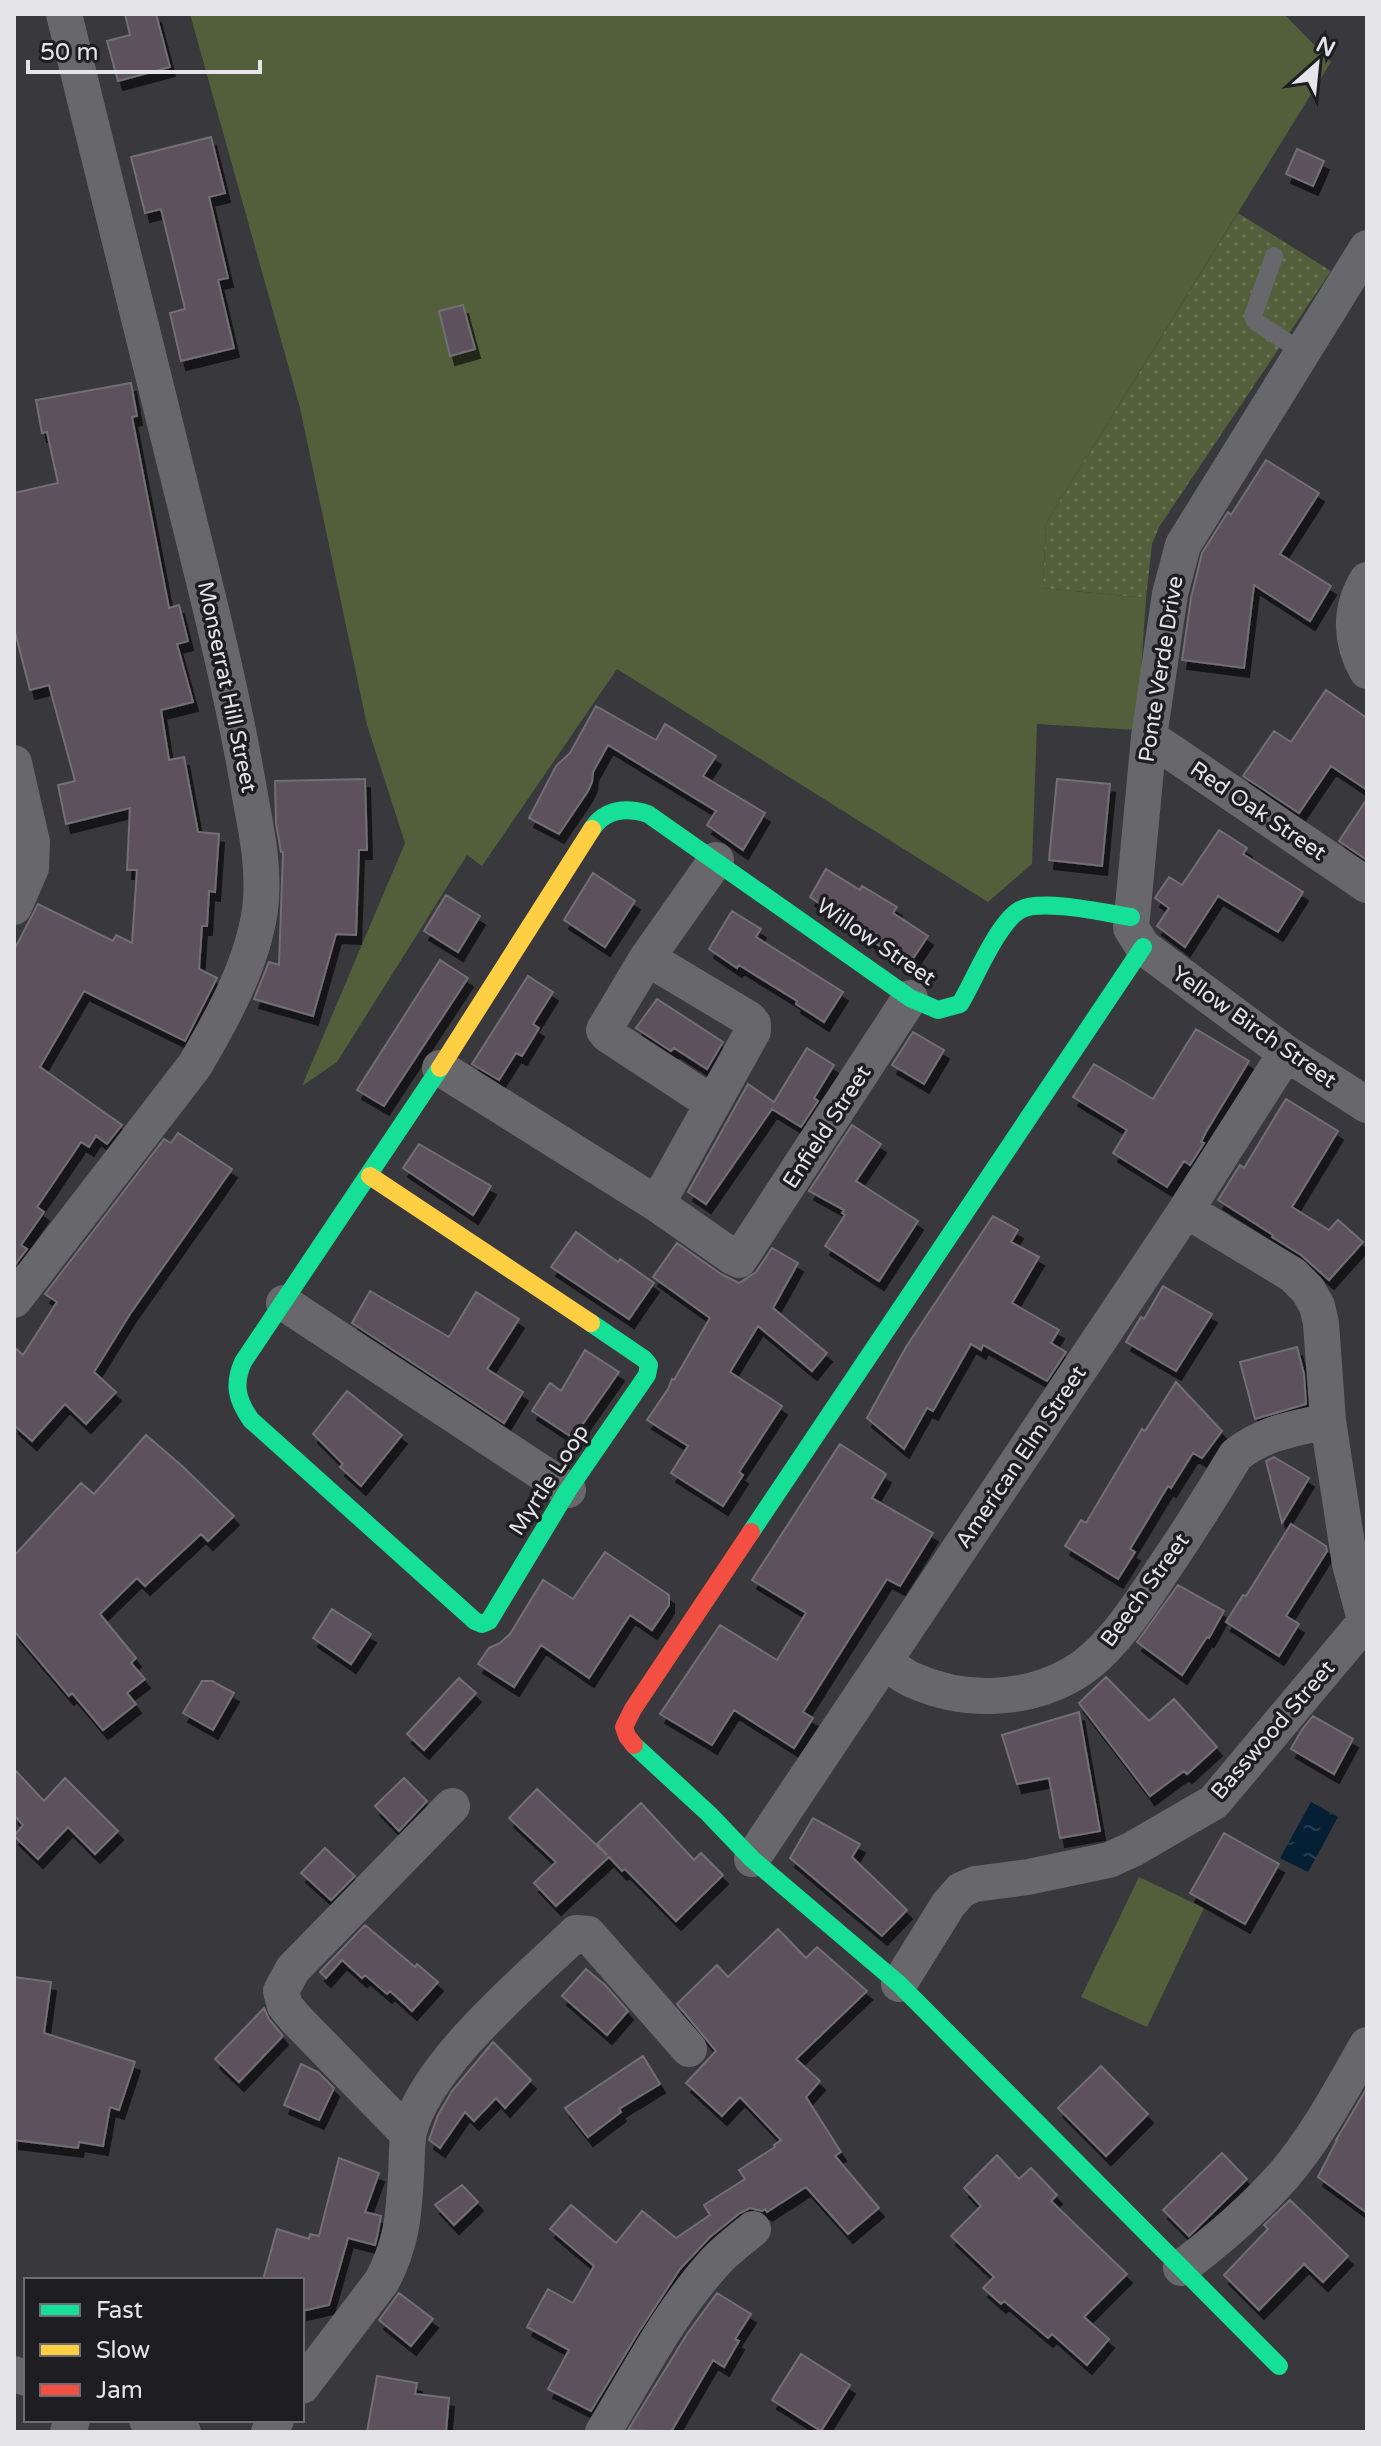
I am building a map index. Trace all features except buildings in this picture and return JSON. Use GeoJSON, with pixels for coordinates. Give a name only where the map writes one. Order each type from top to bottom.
{"type":"FeatureCollection","features":[{"type":"Feature","properties":{"kind":"street","name":"Monserrat Hill Street"},"geometry":{"type":"LineString","coordinates":[[14,1300],[195,1065],[219,1024],[239,980],[252,946],[260,909],[257,832],[236,710],[64,14]]}},
{"type":"Feature","properties":{"kind":"street","name":"Ponte Verde Drive"},"geometry":{"type":"LineString","coordinates":[[1137,932],[1149,737],[1170,594],[1183,545],[1367,248]]}},
{"type":"Feature","properties":{"kind":"street"},"geometry":{"type":"LineString","coordinates":[[1367,580],[1358,597],[1353,636],[1367,671]]}},
{"type":"Feature","properties":{"kind":"street","name":"Red Oak Street"},"geometry":{"type":"LineString","coordinates":[[1149,737],[1367,885]]}},
{"type":"Feature","properties":{"kind":"street"},"geometry":{"type":"LineString","coordinates":[[14,763],[32,842],[31,868],[14,907]]}},
{"type":"Feature","properties":{"kind":"street","name":"Willow Street"},"geometry":{"type":"LineString","coordinates":[[440,1068],[595,824],[601,817],[619,809],[648,814],[910,998],[938,1010],[960,1004],[999,934],[1020,910],[1051,906],[1137,932]]}},
{"type":"Feature","properties":{"kind":"street"},"geometry":{"type":"LineString","coordinates":[[712,1103],[604,1030],[647,958],[716,860]]}},
{"type":"Feature","properties":{"kind":"street"},"geometry":{"type":"LineString","coordinates":[[1137,932],[624,1727],[632,1743],[709,1814],[752,1859],[899,1984],[1279,2366]]}},
{"type":"Feature","properties":{"kind":"street","name":"Yellow Birch Street"},"geometry":{"type":"LineString","coordinates":[[1137,932],[1286,1053],[1367,1105]]}},
{"type":"Feature","properties":{"kind":"street"},"geometry":{"type":"LineString","coordinates":[[568,1490],[284,1303],[440,1068],[657,1204],[753,1031],[753,1024],[647,958]]}},
{"type":"Feature","properties":{"kind":"street","name":"Enfield Street"},"geometry":{"type":"LineString","coordinates":[[657,1204],[739,1260],[910,998]]}},
{"type":"Feature","properties":{"kind":"street","name":"American Elm Street"},"geometry":{"type":"LineString","coordinates":[[752,1859],[1186,1210],[1286,1053]]}},
{"type":"Feature","properties":{"kind":"street","name":"Myrtle Loop"},"geometry":{"type":"LineString","coordinates":[[284,1303],[243,1362],[236,1378],[235,1392],[240,1405],[251,1420],[475,1621],[482,1624],[489,1621],[568,1490],[647,1375],[649,1365],[370,1176]]}},
{"type":"Feature","properties":{"kind":"street"},"geometry":{"type":"LineString","coordinates":[[1186,1210],[1293,1275],[1308,1290],[1317,1306],[1328,1421],[1350,1564],[1366,1624]]}},
{"type":"Feature","properties":{"kind":"street","name":"Beech Street"},"geometry":{"type":"LineString","coordinates":[[884,1662],[913,1681],[974,1696],[1009,1696],[1045,1686],[1074,1673],[1096,1655],[1144,1598],[1236,1455],[1268,1434],[1328,1421]]}},
{"type":"Feature","properties":{"kind":"street","name":"Basswood Street"},"geometry":{"type":"LineString","coordinates":[[899,1984],[948,1905],[961,1890],[975,1884],[1028,1877],[1109,1860],[1214,1802],[1366,1624]]}},
{"type":"Feature","properties":{"kind":"street"},"geometry":{"type":"LineString","coordinates":[[408,2134],[290,2012],[281,1991],[303,1956],[452,1806]]}},
{"type":"Feature","properties":{"kind":"street"},"geometry":{"type":"LineString","coordinates":[[304,2383],[382,2281],[391,2264],[402,2227],[408,2134],[424,2095],[467,2039],[576,1933],[588,1934],[689,2049]]}},
{"type":"Feature","properties":{"kind":"street"},"geometry":{"type":"LineString","coordinates":[[1181,2268],[1221,2238],[1285,2174],[1367,2045]]}},
{"type":"Feature","properties":{"kind":"street"},"geometry":{"type":"LineString","coordinates":[[603,2432],[656,2344],[697,2285],[716,2261],[753,2229]]}},
{"type":"Feature","properties":{"kind":"street"},"geometry":{"type":"LineString","coordinates":[[153,2422],[183,2432]]}},
{"type":"Feature","properties":{"kind":"lane"},"geometry":{"type":"LineString","coordinates":[[1274,256],[1253,316],[1255,321],[1302,352]]}},
{"type":"Feature","properties":{"kind":"green space"},"geometry":{"type":"Polygon","coordinates":[[[190,14],[1284,14],[1331,62],[1046,523],[1043,588],[1146,598],[1137,730],[1037,724],[1032,864],[988,902],[617,669],[482,866],[467,855],[337,1062],[302,1086],[405,843],[367,725],[300,408],[190,14]]]}},
{"type":"Feature","properties":{"kind":"green space"},"geometry":{"type":"Polygon","coordinates":[[[1238,213],[1331,271],[1159,527],[1152,544],[1146,598],[1043,588],[1046,523],[1238,213]]]}},
{"type":"Feature","properties":{"kind":"green space"},"geometry":{"type":"Polygon","coordinates":[[[1139,1877],[1204,1908],[1147,2027],[1081,1997],[1139,1877]]]}},
{"type":"Feature","properties":{"kind":"water"},"geometry":{"type":"Polygon","coordinates":[[[1311,1802],[1338,1817],[1308,1872],[1280,1858],[1311,1802]]]}},
{"type":"Feature","properties":{"kind":"traffic: fast"},"geometry":{"type":"LineString","coordinates":[[592,829],[603,817],[617,811],[648,814],[910,998],[938,1010],[960,1004],[995,939],[1020,910],[1043,905],[1131,917]]}},
{"type":"Feature","properties":{"kind":"traffic: fast"},"geometry":{"type":"LineString","coordinates":[[751,1532],[1143,947]]}},
{"type":"Feature","properties":{"kind":"traffic: fast"},"geometry":{"type":"LineString","coordinates":[[440,1068],[243,1362],[237,1385],[246,1413],[475,1621],[482,1624],[489,1621],[568,1490],[647,1375],[649,1365],[644,1359],[591,1323]]}},
{"type":"Feature","properties":{"kind":"traffic: fast"},"geometry":{"type":"LineString","coordinates":[[634,1745],[709,1814],[752,1859],[899,1984],[1279,2366]]}},
{"type":"Feature","properties":{"kind":"traffic: slow"},"geometry":{"type":"LineString","coordinates":[[440,1068],[592,829]]}},
{"type":"Feature","properties":{"kind":"traffic: slow"},"geometry":{"type":"LineString","coordinates":[[370,1176],[591,1323]]}},
{"type":"Feature","properties":{"kind":"traffic: jam"},"geometry":{"type":"LineString","coordinates":[[634,1745],[624,1727],[633,1709],[751,1532]]}}]}
